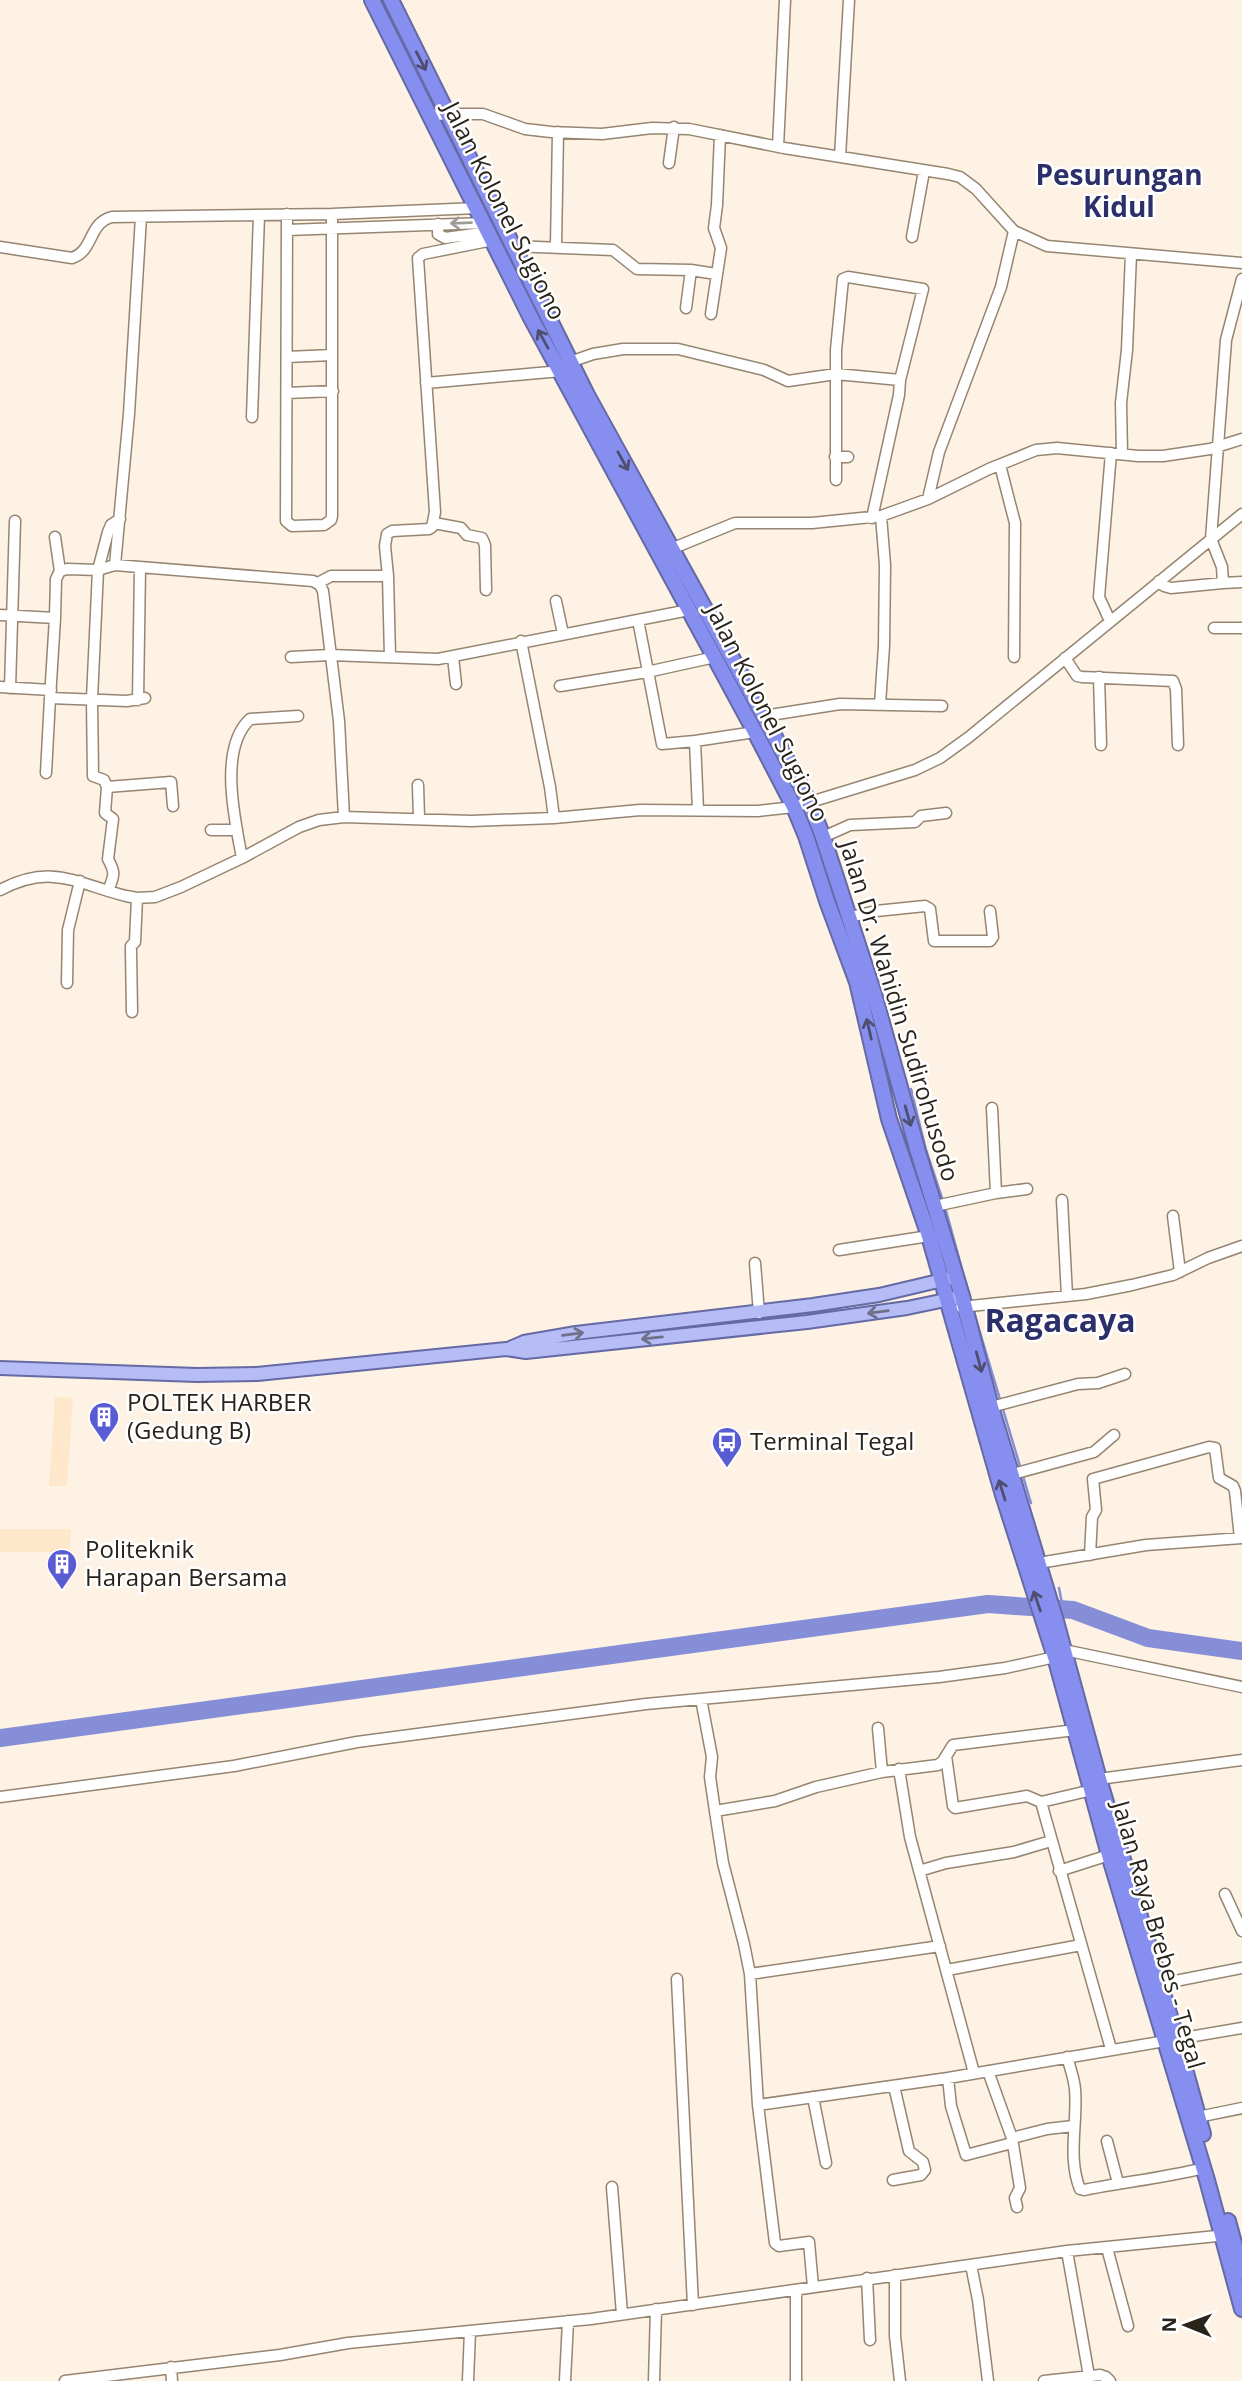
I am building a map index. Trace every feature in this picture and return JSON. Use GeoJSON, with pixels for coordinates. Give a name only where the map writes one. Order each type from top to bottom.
{"type":"FeatureCollection","features":[{"type":"Feature","properties":{"kind":"highway","name":"Jalan Kolonel Sugiono"},"geometry":{"type":"LineString","coordinates":[[372,0],[531,318],[565,366]]}},
{"type":"Feature","properties":{"kind":"highway","name":"Jalan Dr. Wahidin Sudirohusodo"},"geometry":{"type":"LineString","coordinates":[[391,0],[512,246],[565,366],[665,552],[764,716],[810,804],[850,917],[941,1205],[957,1277],[968,1303]]}},
{"type":"Feature","properties":{"kind":"highway","name":"Jalan Kolonel Sugiono"},"geometry":{"type":"LineString","coordinates":[[665,552],[689,610],[794,807],[857,982],[889,1119],[929,1236],[940,1282],[1028,1575]]}},
{"type":"Feature","properties":{"kind":"highway"},"geometry":{"type":"LineString","coordinates":[[968,1303],[1039,1563]]}},
{"type":"Feature","properties":{"kind":"highway","name":"Jalan Raya Brebes - Tegal"},"geometry":{"type":"LineString","coordinates":[[1039,1563],[1051,1624],[1095,1785],[1160,1984],[1204,2168],[1233,2239],[1242,2309]]}},
{"type":"Feature","properties":{"kind":"highway","name":"Jalan Raya Brebes - Tegal"},"geometry":{"type":"LineString","coordinates":[[1028,1575],[1051,1624]]}},
{"type":"Feature","properties":{"kind":"highway","name":"Jalan Raya Brebes - Tegal"},"geometry":{"type":"LineString","coordinates":[[1059,1654],[1074,1730],[1095,1785],[1110,1856],[1198,2117],[1242,2272]]}},
{"type":"Feature","properties":{"kind":"main road"},"geometry":{"type":"LineString","coordinates":[[506,1349],[524,1342],[576,1333],[759,1313],[831,1302],[957,1277]]}},
{"type":"Feature","properties":{"kind":"main road"},"geometry":{"type":"LineString","coordinates":[[831,1302],[834,1318]]}},
{"type":"Feature","properties":{"kind":"main road"},"geometry":{"type":"LineString","coordinates":[[0,1368],[197,1375],[257,1374],[506,1349],[526,1352],[968,1303]]}},
{"type":"Feature","properties":{"kind":"street"},"geometry":{"type":"LineString","coordinates":[[778,146],[785,0]]}},
{"type":"Feature","properties":{"kind":"street"},"geometry":{"type":"LineString","coordinates":[[840,150],[849,0]]}},
{"type":"Feature","properties":{"kind":"street"},"geometry":{"type":"LineString","coordinates":[[430,116],[483,114],[525,129],[602,134],[674,127],[778,146],[840,150],[948,174],[967,182],[1014,231],[1047,246],[1242,263]]}},
{"type":"Feature","properties":{"kind":"street"},"geometry":{"type":"LineString","coordinates":[[669,163],[674,127]]}},
{"type":"Feature","properties":{"kind":"street"},"geometry":{"type":"LineString","coordinates":[[556,246],[558,132]]}},
{"type":"Feature","properties":{"kind":"street"},"geometry":{"type":"LineString","coordinates":[[711,314],[721,248],[714,235],[720,135]]}},
{"type":"Feature","properties":{"kind":"street"},"geometry":{"type":"LineString","coordinates":[[912,237],[924,170]]}},
{"type":"Feature","properties":{"kind":"street"},"geometry":{"type":"LineString","coordinates":[[0,247],[72,258],[84,251],[97,225],[105,219],[478,208]]}},
{"type":"Feature","properties":{"kind":"street"},"geometry":{"type":"LineString","coordinates":[[286,214],[286,521],[292,526],[324,525],[332,516],[332,214]]}},
{"type":"Feature","properties":{"kind":"street"},"geometry":{"type":"LineString","coordinates":[[252,417],[258,215]]}},
{"type":"Feature","properties":{"kind":"street"},"geometry":{"type":"LineString","coordinates":[[115,565],[137,305],[141,217]]}},
{"type":"Feature","properties":{"kind":"street"},"geometry":{"type":"LineString","coordinates":[[286,230],[438,224],[438,234],[445,238],[489,232]]}},
{"type":"Feature","properties":{"kind":"street"},"geometry":{"type":"LineString","coordinates":[[928,499],[943,442],[1001,287],[1014,231]]}},
{"type":"Feature","properties":{"kind":"street"},"geometry":{"type":"LineString","coordinates":[[390,657],[387,534],[392,531],[429,529],[434,523],[435,512],[419,256],[489,232]]}},
{"type":"Feature","properties":{"kind":"street"},"geometry":{"type":"LineString","coordinates":[[512,246],[556,246],[616,251],[639,270],[691,270],[716,274]]}},
{"type":"Feature","properties":{"kind":"street"},"geometry":{"type":"LineString","coordinates":[[1110,621],[1099,595],[1127,350],[1131,254]]}},
{"type":"Feature","properties":{"kind":"street"},"geometry":{"type":"LineString","coordinates":[[686,308],[691,270]]}},
{"type":"Feature","properties":{"kind":"street"},"geometry":{"type":"LineString","coordinates":[[836,480],[836,374],[842,281],[848,277],[923,289],[900,380],[900,395],[877,517],[885,565],[880,704]]}},
{"type":"Feature","properties":{"kind":"street"},"geometry":{"type":"LineString","coordinates":[[1223,583],[1222,567],[1213,544],[1219,446],[1226,340],[1242,279]]}},
{"type":"Feature","properties":{"kind":"street"},"geometry":{"type":"LineString","coordinates":[[426,383],[565,366],[593,354],[623,349],[678,349],[764,370],[788,381],[836,374],[900,380]]}},
{"type":"Feature","properties":{"kind":"street"},"geometry":{"type":"LineString","coordinates":[[287,357],[332,355]]}},
{"type":"Feature","properties":{"kind":"street"},"geometry":{"type":"LineString","coordinates":[[287,393],[332,391]]}},
{"type":"Feature","properties":{"kind":"street"},"geometry":{"type":"LineString","coordinates":[[665,552],[735,523],[812,523],[877,517],[928,499],[1036,450],[1163,456],[1242,439]]}},
{"type":"Feature","properties":{"kind":"street"},"geometry":{"type":"LineString","coordinates":[[835,457],[848,457]]}},
{"type":"Feature","properties":{"kind":"street"},"geometry":{"type":"LineString","coordinates":[[1000,465],[1015,523],[1014,657]]}},
{"type":"Feature","properties":{"kind":"street"},"geometry":{"type":"LineString","coordinates":[[0,890],[31,877],[57,876],[137,898],[155,897],[242,858],[299,827],[319,820],[344,817],[471,821],[554,818],[640,810],[758,811],[810,804],[915,770],[940,758],[1066,661],[1110,621],[1213,544],[1242,514]]}},
{"type":"Feature","properties":{"kind":"street"},"geometry":{"type":"LineString","coordinates":[[108,891],[114,871],[108,859],[113,819],[105,813],[107,787],[104,780],[93,776],[92,699],[99,570],[108,532],[111,525],[120,519]]}},
{"type":"Feature","properties":{"kind":"street"},"geometry":{"type":"LineString","coordinates":[[15,521],[12,616],[5,687],[92,699],[141,699],[140,567]]}},
{"type":"Feature","properties":{"kind":"street"},"geometry":{"type":"LineString","coordinates":[[434,523],[461,528],[467,535],[482,538],[485,545],[486,590]]}},
{"type":"Feature","properties":{"kind":"street"},"geometry":{"type":"LineString","coordinates":[[46,773],[56,579],[60,571],[55,537]]}},
{"type":"Feature","properties":{"kind":"street"},"geometry":{"type":"LineString","coordinates":[[60,571],[99,570],[115,565],[318,583],[331,576],[388,576]]}},
{"type":"Feature","properties":{"kind":"street"},"geometry":{"type":"LineString","coordinates":[[1161,584],[1242,582]]}},
{"type":"Feature","properties":{"kind":"street"},"geometry":{"type":"LineString","coordinates":[[318,583],[323,591],[339,721],[344,817]]}},
{"type":"Feature","properties":{"kind":"street"},"geometry":{"type":"LineString","coordinates":[[556,601],[563,634]]}},
{"type":"Feature","properties":{"kind":"street"},"geometry":{"type":"LineString","coordinates":[[291,657],[453,657],[689,610]]}},
{"type":"Feature","properties":{"kind":"street"},"geometry":{"type":"LineString","coordinates":[[0,615],[55,618]]}},
{"type":"Feature","properties":{"kind":"street"},"geometry":{"type":"LineString","coordinates":[[638,620],[662,744],[755,732]]}},
{"type":"Feature","properties":{"kind":"street"},"geometry":{"type":"LineString","coordinates":[[1214,628],[1242,628]]}},
{"type":"Feature","properties":{"kind":"street"},"geometry":{"type":"LineString","coordinates":[[521,642],[554,818]]}},
{"type":"Feature","properties":{"kind":"street"},"geometry":{"type":"LineString","coordinates":[[453,657],[456,684]]}},
{"type":"Feature","properties":{"kind":"street"},"geometry":{"type":"LineString","coordinates":[[560,686],[647,672],[715,657]]}},
{"type":"Feature","properties":{"kind":"street"},"geometry":{"type":"LineString","coordinates":[[1066,661],[1077,676],[1173,681],[1176,689],[1178,745]]}},
{"type":"Feature","properties":{"kind":"street"},"geometry":{"type":"LineString","coordinates":[[1099,677],[1101,745]]}},
{"type":"Feature","properties":{"kind":"street"},"geometry":{"type":"LineString","coordinates":[[764,716],[840,704],[942,706]]}},
{"type":"Feature","properties":{"kind":"street"},"geometry":{"type":"LineString","coordinates":[[242,858],[231,762],[241,731],[250,719],[298,716]]}},
{"type":"Feature","properties":{"kind":"street"},"geometry":{"type":"LineString","coordinates":[[695,741],[698,810]]}},
{"type":"Feature","properties":{"kind":"street"},"geometry":{"type":"LineString","coordinates":[[107,787],[171,782],[173,806]]}},
{"type":"Feature","properties":{"kind":"street"},"geometry":{"type":"LineString","coordinates":[[418,785],[419,819]]}},
{"type":"Feature","properties":{"kind":"street"},"geometry":{"type":"LineString","coordinates":[[823,837],[850,825],[915,822],[921,816],[946,813]]}},
{"type":"Feature","properties":{"kind":"street"},"geometry":{"type":"LineString","coordinates":[[211,830],[237,830]]}},
{"type":"Feature","properties":{"kind":"street"},"geometry":{"type":"LineString","coordinates":[[67,983],[68,930],[80,881]]}},
{"type":"Feature","properties":{"kind":"street"},"geometry":{"type":"LineString","coordinates":[[132,1012],[130,961],[131,946],[135,942],[137,898]]}},
{"type":"Feature","properties":{"kind":"street"},"geometry":{"type":"LineString","coordinates":[[850,917],[876,911],[925,906],[930,909],[934,941],[990,941],[993,937],[990,911]]}},
{"type":"Feature","properties":{"kind":"street"},"geometry":{"type":"LineString","coordinates":[[992,1108],[996,1193]]}},
{"type":"Feature","properties":{"kind":"street"},"geometry":{"type":"LineString","coordinates":[[941,1205],[1027,1189]]}},
{"type":"Feature","properties":{"kind":"street"},"geometry":{"type":"LineString","coordinates":[[1062,1200],[1067,1296]]}},
{"type":"Feature","properties":{"kind":"street"},"geometry":{"type":"LineString","coordinates":[[1173,1216],[1180,1272]]}},
{"type":"Feature","properties":{"kind":"street"},"geometry":{"type":"LineString","coordinates":[[839,1250],[929,1236]]}},
{"type":"Feature","properties":{"kind":"street"},"geometry":{"type":"LineString","coordinates":[[968,1303],[1104,1291],[1180,1272],[1242,1246]]}},
{"type":"Feature","properties":{"kind":"street"},"geometry":{"type":"LineString","coordinates":[[755,1263],[759,1313]]}},
{"type":"Feature","properties":{"kind":"street"},"geometry":{"type":"LineString","coordinates":[[994,1406],[1078,1384],[1098,1383],[1125,1374]]}},
{"type":"Feature","properties":{"kind":"street"},"geometry":{"type":"LineString","coordinates":[[1015,1474],[1094,1452],[1114,1434]]}},
{"type":"Feature","properties":{"kind":"street"},"geometry":{"type":"LineString","coordinates":[[1039,1563],[1090,1555],[1146,1545],[1241,1538],[1235,1491],[1233,1486],[1219,1478],[1215,1448],[1209,1447],[1093,1479],[1097,1508],[1092,1517],[1090,1555]]}},
{"type":"Feature","properties":{"kind":"street"},"geometry":{"type":"LineString","coordinates":[[0,1797],[234,1766],[357,1742],[701,1699],[939,1677],[1004,1668],[1059,1654],[1242,1687]]}},
{"type":"Feature","properties":{"kind":"street"},"geometry":{"type":"LineString","coordinates":[[701,1699],[712,1757],[710,1777],[723,1863],[750,1974],[758,2105],[775,2243],[779,2246],[808,2242],[813,2287]]}},
{"type":"Feature","properties":{"kind":"street"},"geometry":{"type":"LineString","coordinates":[[878,1728],[882,1772]]}},
{"type":"Feature","properties":{"kind":"street"},"geometry":{"type":"LineString","coordinates":[[715,1811],[775,1801],[816,1787],[882,1772],[937,1765],[953,1745],[1074,1730]]}},
{"type":"Feature","properties":{"kind":"street"},"geometry":{"type":"LineString","coordinates":[[946,1756],[954,1807],[1027,1796],[1041,1802],[1095,1785],[1242,1760]]}},
{"type":"Feature","properties":{"kind":"street"},"geometry":{"type":"LineString","coordinates":[[899,1769],[905,1811],[919,1871],[974,2073]]}},
{"type":"Feature","properties":{"kind":"street"},"geometry":{"type":"LineString","coordinates":[[1041,1802],[1111,2049]]}},
{"type":"Feature","properties":{"kind":"street"},"geometry":{"type":"LineString","coordinates":[[919,1871],[946,1863],[1014,1852],[1051,1841]]}},
{"type":"Feature","properties":{"kind":"street"},"geometry":{"type":"LineString","coordinates":[[1059,1871],[1110,1856]]}},
{"type":"Feature","properties":{"kind":"street"},"geometry":{"type":"LineString","coordinates":[[1225,1894],[1242,1931]]}},
{"type":"Feature","properties":{"kind":"street"},"geometry":{"type":"LineString","coordinates":[[947,1970],[1080,1945]]}},
{"type":"Feature","properties":{"kind":"street"},"geometry":{"type":"LineString","coordinates":[[750,1974],[940,1946]]}},
{"type":"Feature","properties":{"kind":"street"},"geometry":{"type":"LineString","coordinates":[[1160,1984],[1242,1968]]}},
{"type":"Feature","properties":{"kind":"street"},"geometry":{"type":"LineString","coordinates":[[677,1979],[693,2305]]}},
{"type":"Feature","properties":{"kind":"street"},"geometry":{"type":"LineString","coordinates":[[758,2105],[948,2078],[1242,2028]]}},
{"type":"Feature","properties":{"kind":"street"},"geometry":{"type":"LineString","coordinates":[[1067,2057],[1075,2088],[1075,2169],[1080,2189],[1166,2178],[1204,2168]]}},
{"type":"Feature","properties":{"kind":"street"},"geometry":{"type":"LineString","coordinates":[[988,2071],[1012,2140],[1020,2188],[1015,2198],[1017,2207]]}},
{"type":"Feature","properties":{"kind":"street"},"geometry":{"type":"LineString","coordinates":[[948,2078],[951,2106],[966,2155],[1048,2129],[1073,2126]]}},
{"type":"Feature","properties":{"kind":"street"},"geometry":{"type":"LineString","coordinates":[[892,2180],[921,2175],[925,2170],[923,2162],[909,2151],[894,2086]]}},
{"type":"Feature","properties":{"kind":"street"},"geometry":{"type":"LineString","coordinates":[[813,2096],[826,2162]]}},
{"type":"Feature","properties":{"kind":"street"},"geometry":{"type":"LineString","coordinates":[[1198,2117],[1242,2108]]}},
{"type":"Feature","properties":{"kind":"street"},"geometry":{"type":"LineString","coordinates":[[1107,2141],[1118,2183]]}},
{"type":"Feature","properties":{"kind":"street"},"geometry":{"type":"LineString","coordinates":[[612,2187],[622,2314]]}},
{"type":"Feature","properties":{"kind":"street"},"geometry":{"type":"LineString","coordinates":[[65,2381],[348,2343],[568,2321],[693,2305],[1067,2251],[1233,2239]]}},
{"type":"Feature","properties":{"kind":"street"},"geometry":{"type":"LineString","coordinates":[[1107,2248],[1128,2326]]}},
{"type":"Feature","properties":{"kind":"street"},"geometry":{"type":"LineString","coordinates":[[1067,2251],[1089,2376]]}},
{"type":"Feature","properties":{"kind":"street"},"geometry":{"type":"LineString","coordinates":[[971,2265],[988,2381]]}},
{"type":"Feature","properties":{"kind":"street"},"geometry":{"type":"LineString","coordinates":[[895,2275],[895,2336],[900,2381]]}},
{"type":"Feature","properties":{"kind":"street"},"geometry":{"type":"LineString","coordinates":[[867,2278],[870,2340]]}},
{"type":"Feature","properties":{"kind":"street"},"geometry":{"type":"LineString","coordinates":[[796,2290],[796,2381]]}},
{"type":"Feature","properties":{"kind":"street"},"geometry":{"type":"LineString","coordinates":[[654,2381],[656,2309]]}},
{"type":"Feature","properties":{"kind":"street"},"geometry":{"type":"LineString","coordinates":[[565,2381],[568,2321]]}},
{"type":"Feature","properties":{"kind":"street"},"geometry":{"type":"LineString","coordinates":[[468,2381],[470,2331]]}},
{"type":"Feature","properties":{"kind":"street"},"geometry":{"type":"LineString","coordinates":[[171,2367],[172,2381]]}},
{"type":"Feature","properties":{"kind":"street"},"geometry":{"type":"LineString","coordinates":[[1044,2381],[1100,2375],[1110,2381]]}},
{"type":"Feature","properties":{"kind":"shaded area"},"geometry":{"type":"Polygon","coordinates":[[[55,1397],[73,1398],[67,1486],[49,1486],[55,1397]]]}},
{"type":"Feature","properties":{"kind":"shaded area"},"geometry":{"type":"Polygon","coordinates":[[[0,1529],[71,1529],[69,1552],[0,1552],[0,1529]]]}},
{"type":"Feature","properties":{"kind":"waterway"},"geometry":{"type":"LineString","coordinates":[[911,1089],[926,1150],[943,1201]]}},
{"type":"Feature","properties":{"kind":"waterway"},"geometry":{"type":"LineString","coordinates":[[945,1207],[971,1302]]}},
{"type":"Feature","properties":{"kind":"waterway"},"geometry":{"type":"LineString","coordinates":[[973,1309],[1031,1503]]}},
{"type":"Feature","properties":{"kind":"waterway"},"geometry":{"type":"LineString","coordinates":[[1059,1588],[1063,1609]]}},
{"type":"Feature","properties":{"kind":"waterway"},"geometry":{"type":"LineString","coordinates":[[0,1738],[988,1604],[1073,1610],[1148,1638],[1242,1651]]}},
{"type":"Feature","properties":{"kind":"place","name":"POLTEK HARBER (Gedung B)"},"geometry":{"type":"Point","coordinates":[104,1444]}},
{"type":"Feature","properties":{"kind":"place","name":"Terminal Tegal"},"geometry":{"type":"Point","coordinates":[727,1469]}},
{"type":"Feature","properties":{"kind":"place","name":"Politeknik Harapan Bersama"},"geometry":{"type":"Point","coordinates":[62,1591]}},
{"type":"Feature","properties":{"kind":"district","name":"Pesurungan Kidul"},"geometry":{"type":"Point","coordinates":[1119,191]}},
{"type":"Feature","properties":{"kind":"district","name":"Ragacaya"},"geometry":{"type":"Point","coordinates":[1060,1321]}}]}
